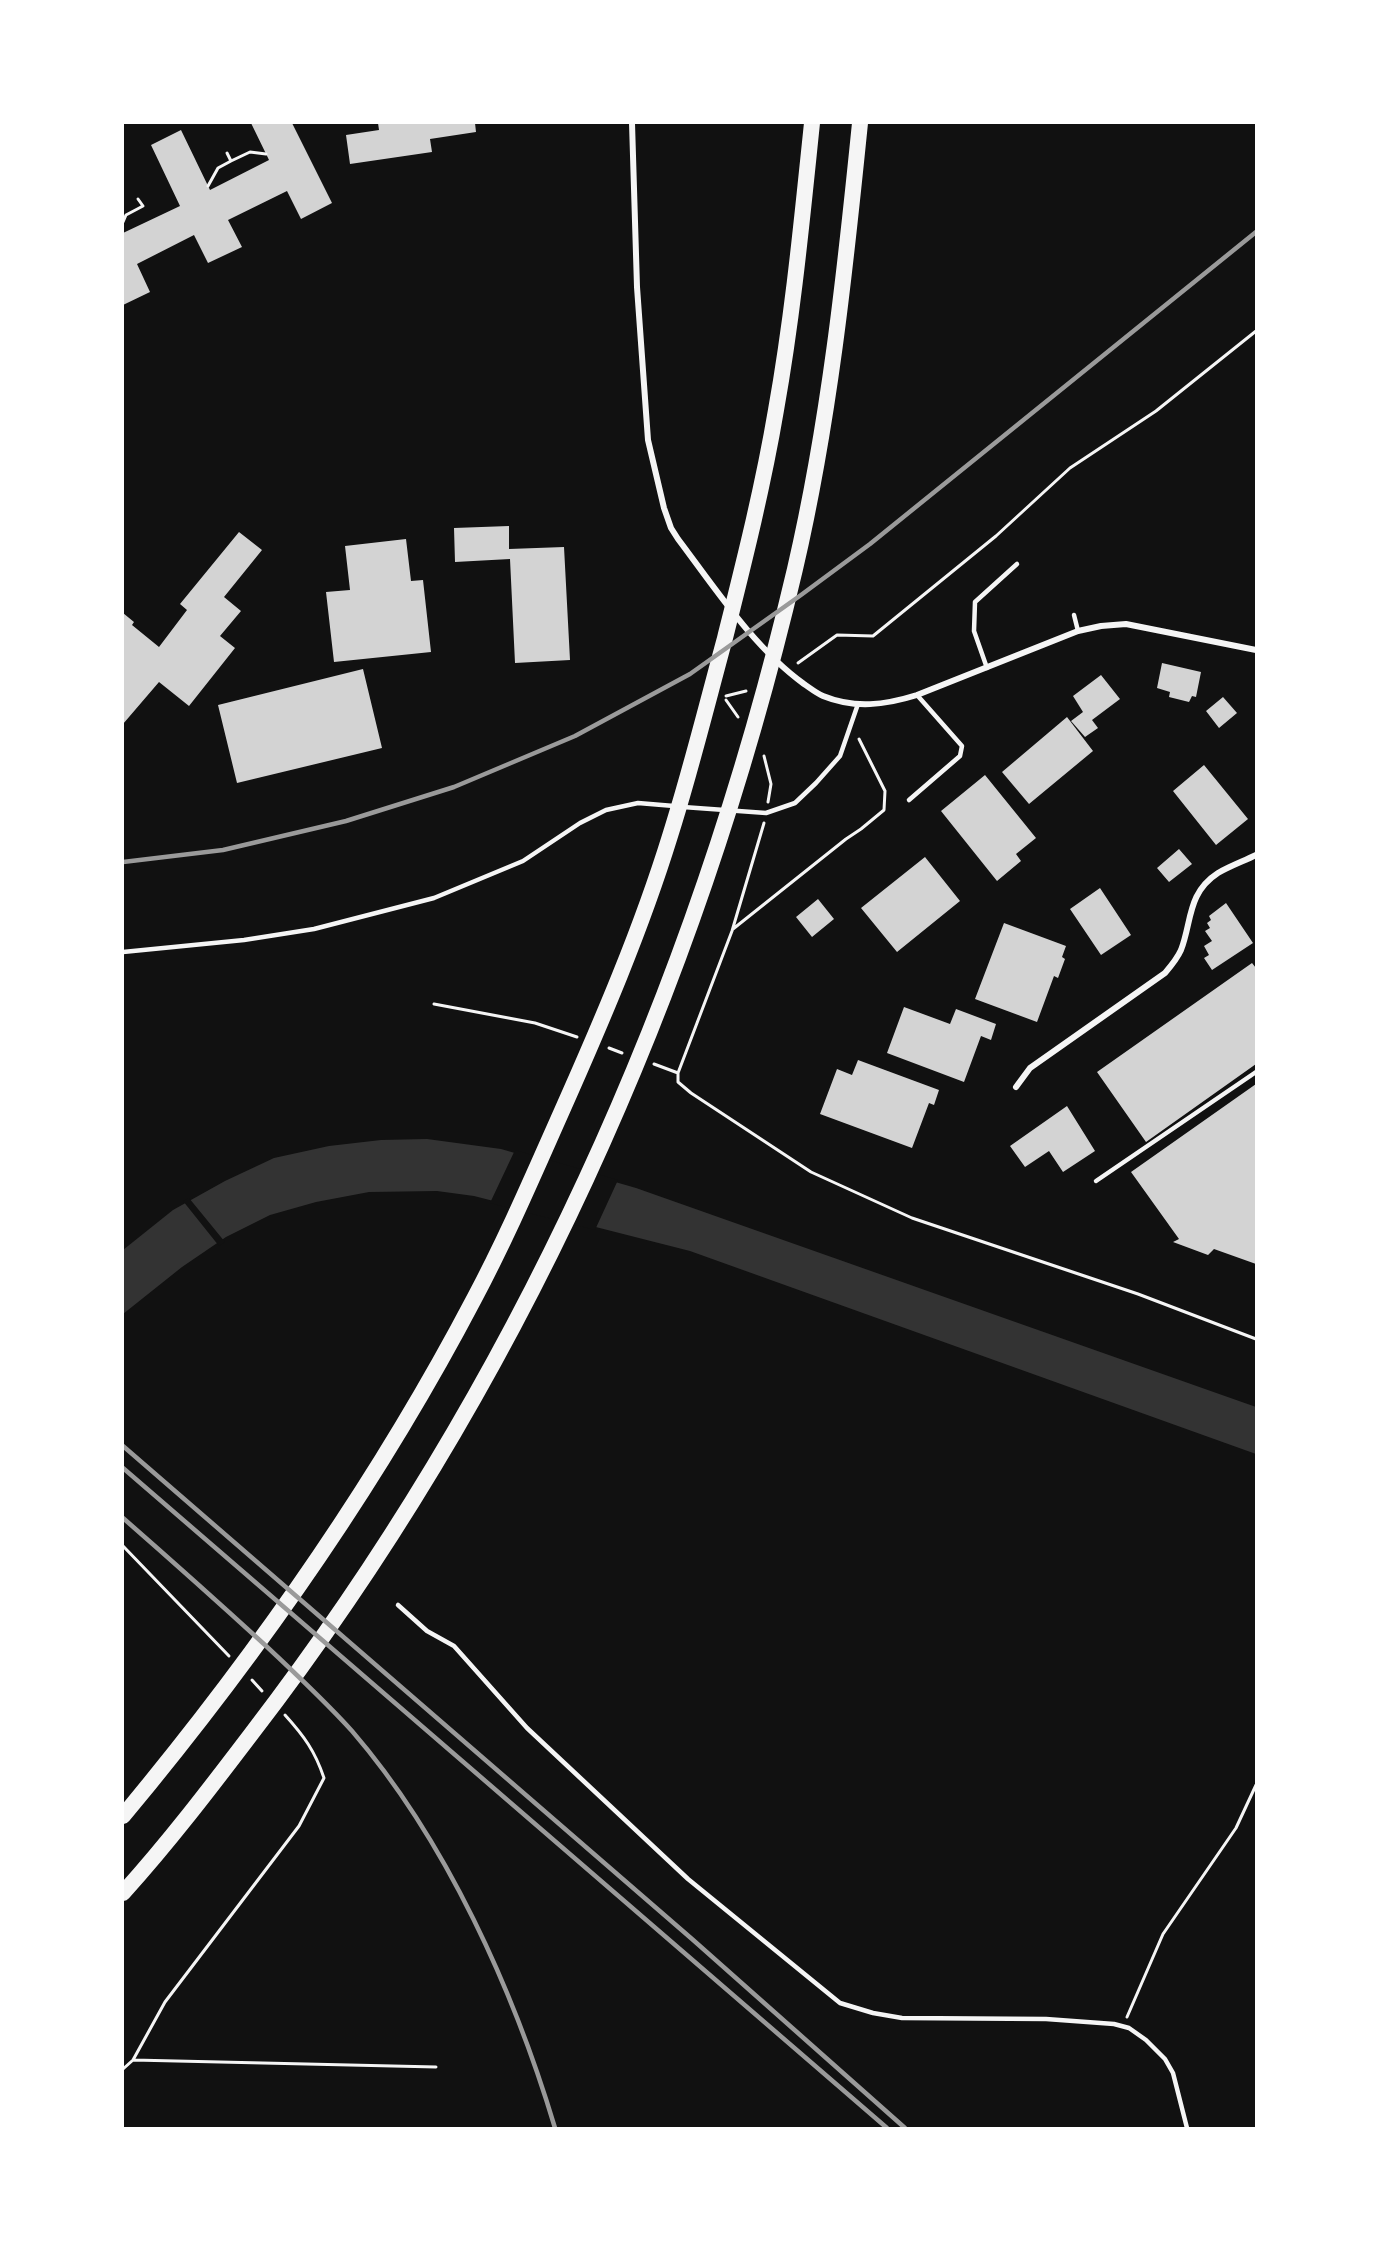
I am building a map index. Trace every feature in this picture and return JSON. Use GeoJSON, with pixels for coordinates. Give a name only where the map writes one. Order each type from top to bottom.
{"type":"FeatureCollection","features":[{"type":"Feature","properties":{"kind":"highway"},"geometry":{"type":"LineString","coordinates":[[123,1816],[260,1641],[345,1517],[417,1401],[474,1299],[506,1235],[596,1035],[662,859],[704,723],[745,562],[776,411],[798,259],[812,123]]}},
{"type":"Feature","properties":{"kind":"highway"},"geometry":{"type":"LineString","coordinates":[[123,1893],[211,1786],[299,1672],[388,1540],[455,1431],[519,1317],[583,1187],[640,1057],[698,905],[744,763],[796,565],[824,414],[846,262],[860,123]]}},
{"type":"Feature","properties":{"kind":"street"},"geometry":{"type":"LineString","coordinates":[[632,123],[637,287],[648,440],[664,508],[671,528],[678,539],[733,611],[789,673],[821,695],[872,705],[895,702],[917,695],[1078,631],[1101,626],[1126,624],[1256,650]]}},
{"type":"Feature","properties":{"kind":"street"},"geometry":{"type":"LineString","coordinates":[[1016,1087],[1030,1068],[1165,973],[1175,962],[1181,949],[1189,915],[1203,888],[1218,873],[1256,855]]}},
{"type":"Feature","properties":{"kind":"lane"},"geometry":{"type":"LineString","coordinates":[[987,669],[974,631],[975,602],[1017,564]]}},
{"type":"Feature","properties":{"kind":"lane"},"geometry":{"type":"LineString","coordinates":[[1074,615],[1078,631]]}},
{"type":"Feature","properties":{"kind":"lane"},"geometry":{"type":"LineString","coordinates":[[909,800],[960,756],[962,746],[917,695]]}},
{"type":"Feature","properties":{"kind":"lane"},"geometry":{"type":"LineString","coordinates":[[123,952],[244,940],[314,929],[434,898],[523,861],[580,823],[606,810],[638,803],[766,813],[795,803],[840,756],[858,704]]}},
{"type":"Feature","properties":{"kind":"lane"},"geometry":{"type":"LineString","coordinates":[[1096,1181],[1256,1072]]}},
{"type":"Feature","properties":{"kind":"lane"},"geometry":{"type":"LineString","coordinates":[[398,1605],[427,1631],[453,1646],[527,1728],[680,1872],[840,2003],[902,2019],[1046,2019],[1114,2024],[1124,2027],[1146,2040],[1169,2066],[1178,2089],[1187,2128]]}},
{"type":"Feature","properties":{"kind":"path"},"geometry":{"type":"LineString","coordinates":[[208,186],[218,168],[250,152],[266,154]]}},
{"type":"Feature","properties":{"kind":"path"},"geometry":{"type":"LineString","coordinates":[[227,153],[231,161]]}},
{"type":"Feature","properties":{"kind":"path"},"geometry":{"type":"LineString","coordinates":[[123,222],[126,215],[143,206],[138,199]]}},
{"type":"Feature","properties":{"kind":"path"},"geometry":{"type":"LineString","coordinates":[[789,673],[801,660],[837,635],[873,636],[996,536],[1070,468],[1156,411],[1256,331]]}},
{"type":"Feature","properties":{"kind":"path"},"geometry":{"type":"LineString","coordinates":[[732,931],[884,810],[885,791],[851,724]]}},
{"type":"Feature","properties":{"kind":"path"},"geometry":{"type":"LineString","coordinates":[[762,751],[771,784]]}},
{"type":"Feature","properties":{"kind":"path"},"geometry":{"type":"LineString","coordinates":[[753,860],[732,931],[678,1073],[678,1082],[690,1093],[811,1172],[912,1218],[1138,1294],[1256,1339]]}},
{"type":"Feature","properties":{"kind":"path"},"geometry":{"type":"LineString","coordinates":[[434,1004],[535,1023],[577,1037]]}},
{"type":"Feature","properties":{"kind":"path"},"geometry":{"type":"LineString","coordinates":[[609,1048],[629,1055]]}},
{"type":"Feature","properties":{"kind":"path"},"geometry":{"type":"LineString","coordinates":[[650,1063],[678,1073]]}},
{"type":"Feature","properties":{"kind":"path"},"geometry":{"type":"LineString","coordinates":[[1124,2027],[1142,1979],[1163,1934],[1236,1828],[1256,1785]]}},
{"type":"Feature","properties":{"kind":"path"},"geometry":{"type":"LineString","coordinates":[[123,2069],[133,2060],[165,2002]]}},
{"type":"Feature","properties":{"kind":"path"},"geometry":{"type":"LineString","coordinates":[[133,2060],[436,2067]]}},
{"type":"Feature","properties":{"kind":"shaded area"},"geometry":{"type":"Polygon","coordinates":[[[427,1139],[501,1149],[636,1188],[1256,1407],[1256,1454],[690,1251],[474,1196],[437,1191],[369,1192],[316,1202],[270,1215],[226,1237],[182,1267],[123,1314],[123,1250],[173,1210],[225,1181],[274,1158],[329,1146],[381,1140],[427,1139]]]}},
{"type":"Feature","properties":{"kind":"pier"},"geometry":{"type":"Polygon","coordinates":[[[515,1150],[618,1180],[595,1230],[490,1203],[515,1150]]]}},
{"type":"Feature","properties":{"kind":"pier"},"geometry":{"type":"Polygon","coordinates":[[[189,1198],[225,1242],[219,1246],[183,1201],[189,1198]]]}},
{"type":"Feature","properties":{"kind":"building"},"geometry":{"type":"Polygon","coordinates":[[[251,123],[292,123],[332,203],[301,219],[287,191],[228,220],[242,247],[208,263],[194,235],[137,264],[150,292],[123,305],[123,233],[180,206],[151,145],[181,130],[210,190],[269,160],[251,123]]]}},
{"type":"Feature","properties":{"kind":"building"},"geometry":{"type":"Polygon","coordinates":[[[378,123],[475,123],[476,132],[430,139],[432,152],[350,164],[346,135],[379,130],[378,123]]]}},
{"type":"Feature","properties":{"kind":"building"},"geometry":{"type":"Polygon","coordinates":[[[509,526],[509,549],[564,547],[570,660],[515,663],[510,559],[455,562],[454,528],[509,526]]]}},
{"type":"Feature","properties":{"kind":"building"},"geometry":{"type":"Polygon","coordinates":[[[239,532],[262,550],[224,597],[241,611],[220,636],[235,648],[189,706],[159,682],[123,724],[123,613],[134,622],[132,625],[159,647],[187,610],[180,604],[239,532]]]}},
{"type":"Feature","properties":{"kind":"building"},"geometry":{"type":"Polygon","coordinates":[[[406,539],[411,581],[423,580],[431,652],[334,662],[326,592],[350,590],[345,546],[406,539]]]}},
{"type":"Feature","properties":{"kind":"building"},"geometry":{"type":"Polygon","coordinates":[[[1162,663],[1201,672],[1196,697],[1192,696],[1189,702],[1169,697],[1170,692],[1157,688],[1162,663]]]}},
{"type":"Feature","properties":{"kind":"building"},"geometry":{"type":"Polygon","coordinates":[[[363,669],[382,748],[237,783],[218,705],[363,669]]]}},
{"type":"Feature","properties":{"kind":"building"},"geometry":{"type":"Polygon","coordinates":[[[1101,675],[1120,699],[1092,720],[1098,728],[1085,737],[1071,721],[1083,712],[1073,696],[1101,675]]]}},
{"type":"Feature","properties":{"kind":"building"},"geometry":{"type":"Polygon","coordinates":[[[1223,697],[1237,713],[1219,728],[1206,711],[1223,697]]]}},
{"type":"Feature","properties":{"kind":"building"},"geometry":{"type":"Polygon","coordinates":[[[1067,717],[1093,751],[1029,804],[1002,772],[1067,717]]]}},
{"type":"Feature","properties":{"kind":"building"},"geometry":{"type":"Polygon","coordinates":[[[1204,765],[1248,819],[1216,845],[1173,791],[1204,765]]]}},
{"type":"Feature","properties":{"kind":"building"},"geometry":{"type":"Polygon","coordinates":[[[985,775],[1036,838],[1016,854],[1021,861],[997,881],[941,811],[985,775]]]}},
{"type":"Feature","properties":{"kind":"building"},"geometry":{"type":"Polygon","coordinates":[[[1179,849],[1192,864],[1169,882],[1157,868],[1179,849]]]}},
{"type":"Feature","properties":{"kind":"building"},"geometry":{"type":"Polygon","coordinates":[[[925,857],[960,901],[897,952],[861,908],[925,857]]]}},
{"type":"Feature","properties":{"kind":"building"},"geometry":{"type":"Polygon","coordinates":[[[1100,888],[1131,935],[1101,955],[1070,909],[1100,888]]]}},
{"type":"Feature","properties":{"kind":"building"},"geometry":{"type":"Polygon","coordinates":[[[818,899],[834,919],[812,937],[796,917],[818,899]]]}},
{"type":"Feature","properties":{"kind":"building"},"geometry":{"type":"Polygon","coordinates":[[[1226,903],[1253,943],[1212,970],[1204,958],[1209,955],[1204,946],[1212,941],[1205,931],[1210,928],[1207,923],[1211,920],[1209,916],[1226,903]]]}},
{"type":"Feature","properties":{"kind":"building"},"geometry":{"type":"Polygon","coordinates":[[[1004,923],[1066,946],[1062,957],[1065,959],[1058,978],[1054,976],[1037,1022],[975,999],[1004,923]]]}},
{"type":"Feature","properties":{"kind":"building"},"geometry":{"type":"Polygon","coordinates":[[[1252,963],[1256,968],[1256,1064],[1146,1142],[1097,1072],[1252,963]]]}},
{"type":"Feature","properties":{"kind":"building"},"geometry":{"type":"Polygon","coordinates":[[[904,1007],[950,1024],[956,1009],[996,1024],[991,1040],[981,1036],[964,1082],[887,1053],[904,1007]]]}},
{"type":"Feature","properties":{"kind":"building"},"geometry":{"type":"Polygon","coordinates":[[[858,1060],[939,1090],[934,1105],[929,1103],[912,1148],[820,1114],[837,1069],[852,1075],[858,1060]]]}},
{"type":"Feature","properties":{"kind":"building"},"geometry":{"type":"Polygon","coordinates":[[[1256,1084],[1256,1264],[1214,1249],[1208,1255],[1173,1242],[1179,1239],[1131,1172],[1256,1084]]]}},
{"type":"Feature","properties":{"kind":"building"},"geometry":{"type":"Polygon","coordinates":[[[1067,1106],[1095,1151],[1063,1172],[1049,1151],[1025,1167],[1010,1146],[1067,1106]]]}},
{"type":"Feature","properties":{"kind":"railway"},"geometry":{"type":"LineString","coordinates":[[123,862],[223,850],[346,821],[454,787],[575,736],[690,674],[870,544],[1256,232]]}},
{"type":"Feature","properties":{"kind":"railway"},"geometry":{"type":"LineString","coordinates":[[123,1446],[692,1939],[905,2128]]}},
{"type":"Feature","properties":{"kind":"railway"},"geometry":{"type":"LineString","coordinates":[[123,1468],[887,2128]]}},
{"type":"Feature","properties":{"kind":"railway"},"geometry":{"type":"LineString","coordinates":[[123,1518],[310,1687],[352,1731],[386,1774],[418,1820],[447,1868],[498,1971],[555,2128]]}}]}
